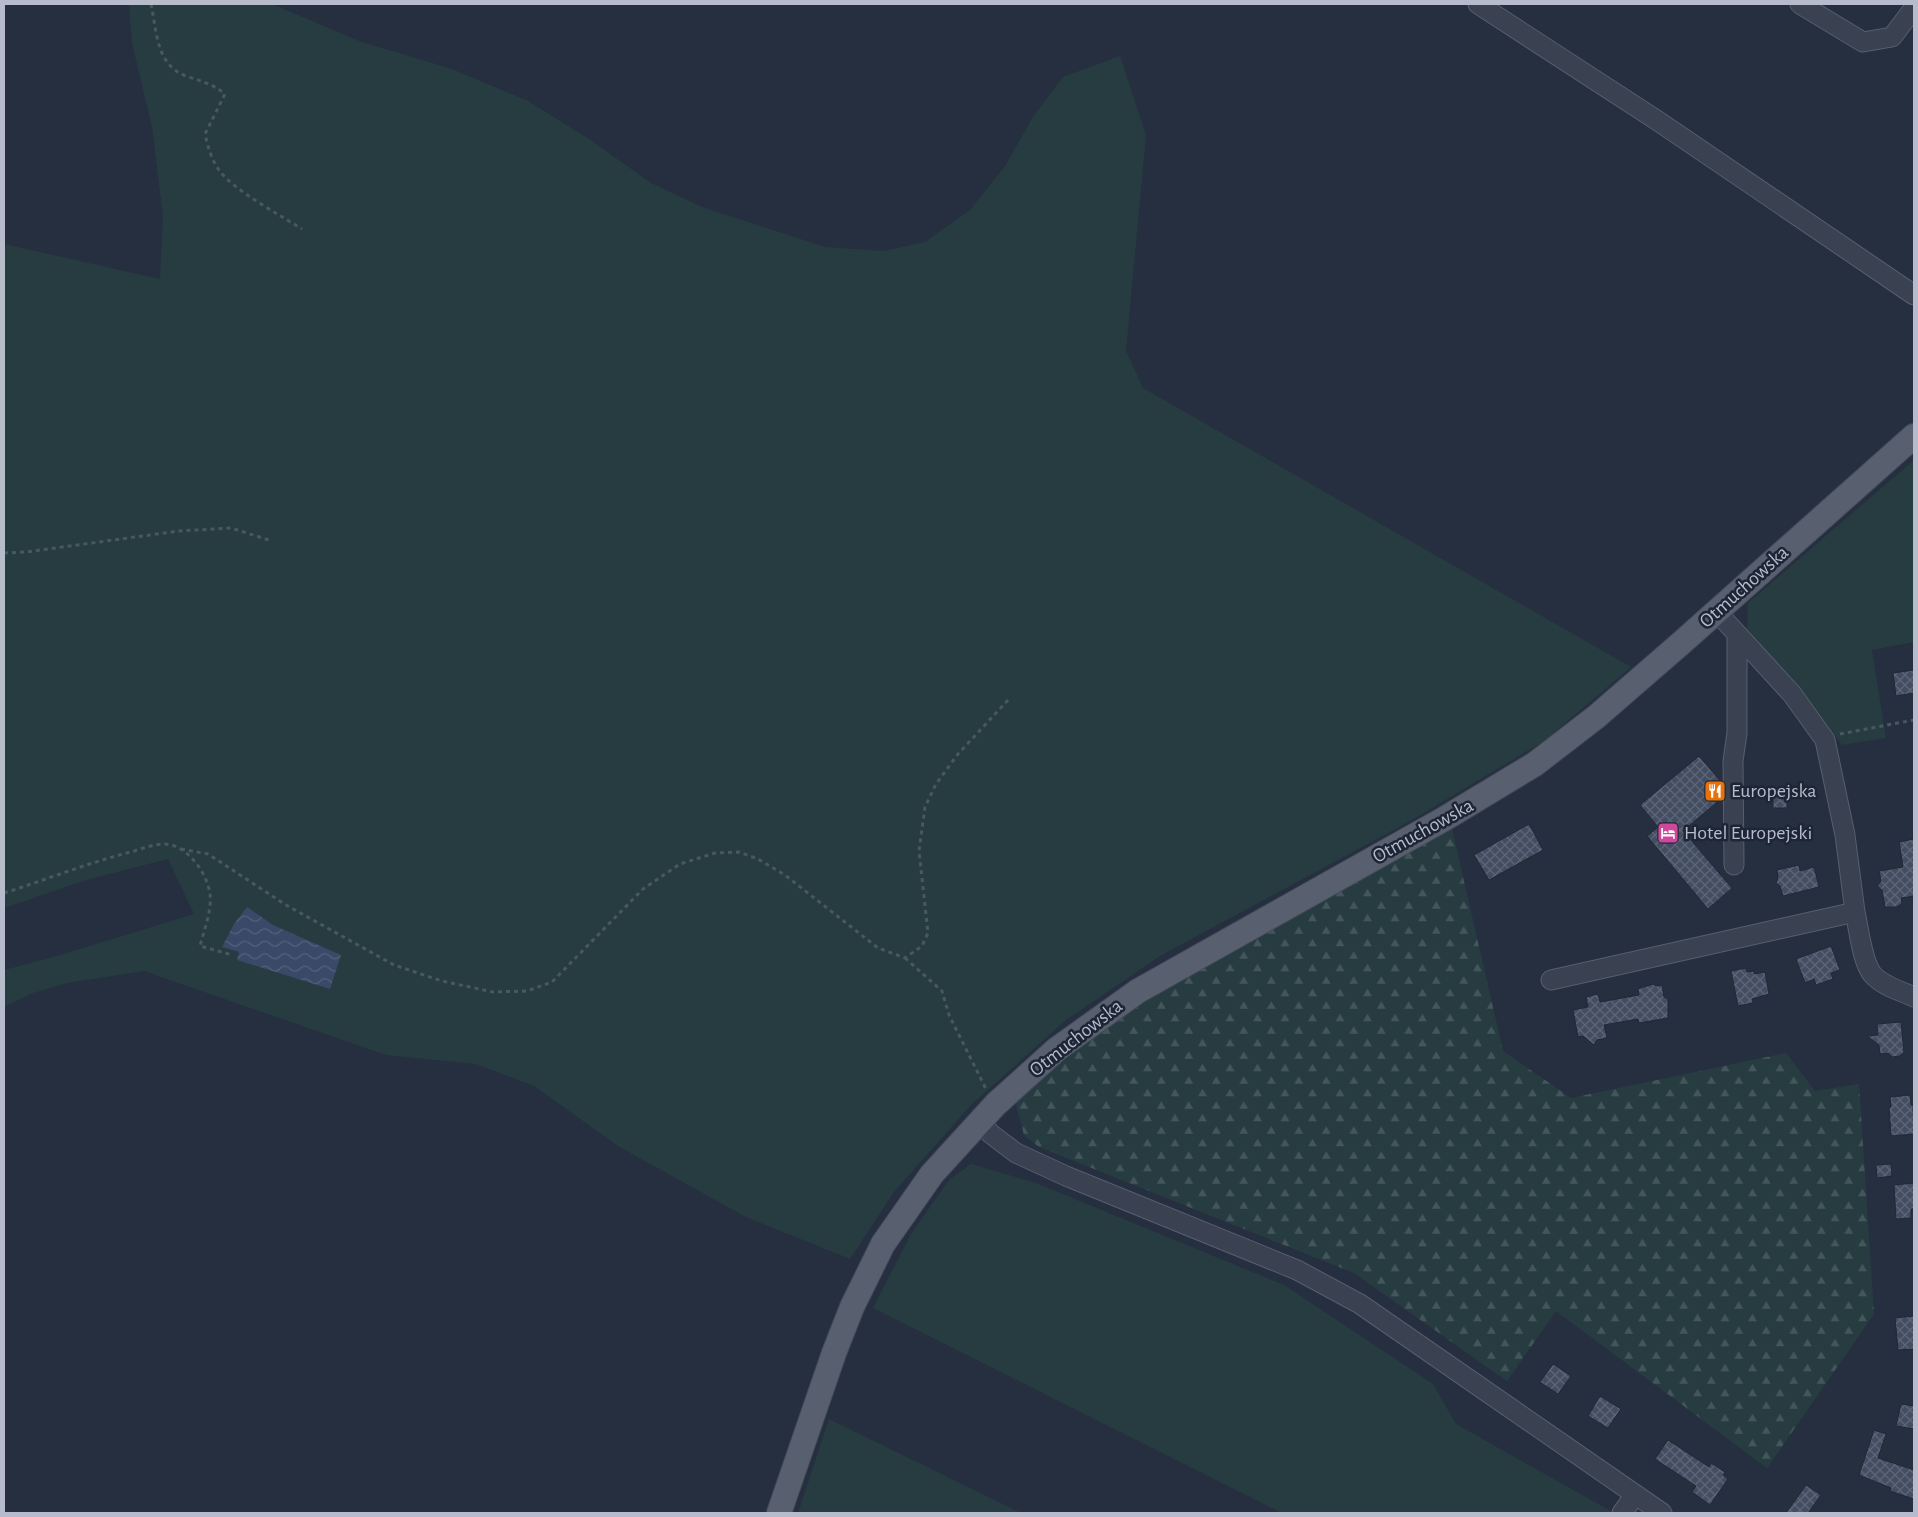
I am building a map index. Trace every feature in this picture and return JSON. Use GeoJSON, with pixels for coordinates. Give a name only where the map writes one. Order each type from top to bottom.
{"type":"FeatureCollection","features":[{"type":"Feature","properties":{"kind":"main road","name":"Otmuchowska"},"geometry":{"type":"LineString","coordinates":[[779,1513],[806,1430],[852,1307],[884,1244],[915,1197],[954,1148],[996,1104],[1057,1049],[1138,990],[1444,819],[1535,764],[1596,717],[1914,436]]}},
{"type":"Feature","properties":{"kind":"street"},"geometry":{"type":"LineString","coordinates":[[1478,4],[1658,121],[1914,295]]}},
{"type":"Feature","properties":{"kind":"street"},"geometry":{"type":"LineString","coordinates":[[1800,4],[1863,42],[1892,37],[1914,8]]}},
{"type":"Feature","properties":{"kind":"street"},"geometry":{"type":"LineString","coordinates":[[1716,611],[1792,694],[1825,740],[1845,835],[1855,912],[1866,962],[1873,975],[1885,984],[1914,998]]}},
{"type":"Feature","properties":{"kind":"street"},"geometry":{"type":"LineString","coordinates":[[1734,865],[1733,760],[1737,733],[1737,635]]}},
{"type":"Feature","properties":{"kind":"street"},"geometry":{"type":"LineString","coordinates":[[1551,980],[1855,912]]}},
{"type":"Feature","properties":{"kind":"street"},"geometry":{"type":"LineString","coordinates":[[979,1121],[991,1134],[1016,1153],[1066,1176],[1297,1270],[1360,1304],[1662,1513]]}},
{"type":"Feature","properties":{"kind":"street"},"geometry":{"type":"LineString","coordinates":[[1622,1513],[1635,1495]]}},
{"type":"Feature","properties":{"kind":"path"},"geometry":{"type":"LineString","coordinates":[[152,4],[161,55],[168,65],[178,73],[215,86],[224,94],[204,134],[210,154],[220,171],[231,182],[302,229]]}},
{"type":"Feature","properties":{"kind":"path"},"geometry":{"type":"LineString","coordinates":[[4,553],[26,552],[179,531],[231,528],[272,541]]}},
{"type":"Feature","properties":{"kind":"path"},"geometry":{"type":"LineString","coordinates":[[905,958],[922,946],[928,933],[919,851],[925,807],[936,784],[958,754],[1009,699]]}},
{"type":"Feature","properties":{"kind":"path"},"geometry":{"type":"LineString","coordinates":[[1825,740],[1848,731],[1914,720]]}},
{"type":"Feature","properties":{"kind":"path"},"geometry":{"type":"LineString","coordinates":[[4,893],[87,864],[165,844],[208,854],[286,904],[394,965],[442,981],[494,992],[526,991],[552,982],[643,889],[680,864],[715,853],[739,852],[758,859],[785,875],[878,948],[905,958],[942,991],[949,1015],[996,1104]]}},
{"type":"Feature","properties":{"kind":"path"},"geometry":{"type":"LineString","coordinates":[[181,849],[192,858],[202,873],[210,894],[208,916],[200,946],[215,952],[232,955]]}},
{"type":"Feature","properties":{"kind":"green space"},"geometry":{"type":"Polygon","coordinates":[[[129,4],[272,4],[359,41],[452,69],[528,101],[589,139],[651,183],[702,207],[825,247],[884,251],[925,242],[970,210],[1005,166],[1033,117],[1063,77],[1120,56],[1146,135],[1126,351],[1143,388],[1631,667],[1544,741],[1412,820],[1160,956],[1066,1020],[971,1105],[894,1192],[850,1259],[746,1217],[618,1146],[534,1086],[476,1064],[386,1055],[144,971],[67,983],[33,993],[4,1007],[4,970],[57,956],[194,914],[168,859],[86,880],[4,908],[4,244],[160,279],[163,216],[152,127],[132,43],[129,4]]]}},
{"type":"Feature","properties":{"kind":"green space"},"geometry":{"type":"Polygon","coordinates":[[[1914,460],[1914,642],[1872,650],[1886,738],[1842,745],[1795,682],[1747,630],[1748,603],[1914,460]]]}},
{"type":"Feature","properties":{"kind":"green space"},"geometry":{"type":"Polygon","coordinates":[[[1452,829],[1503,1051],[1571,1098],[1786,1053],[1815,1091],[1859,1084],[1874,1314],[1767,1468],[1556,1311],[1507,1381],[1354,1273],[1039,1147],[1024,1135],[1016,1104],[1024,1093],[1131,1006],[1452,829]]]}},
{"type":"Feature","properties":{"kind":"green space"},"geometry":{"type":"Polygon","coordinates":[[[971,1164],[1036,1183],[1284,1285],[1433,1384],[1456,1424],[1614,1513],[1282,1513],[873,1308],[911,1234],[949,1180],[971,1164]]]}},
{"type":"Feature","properties":{"kind":"green space"},"geometry":{"type":"Polygon","coordinates":[[[829,1419],[1021,1513],[798,1513],[829,1419]]]}},
{"type":"Feature","properties":{"kind":"water"},"geometry":{"type":"Polygon","coordinates":[[[247,907],[273,925],[341,955],[330,989],[237,960],[239,952],[222,947],[234,924],[247,907]]]}},
{"type":"Feature","properties":{"kind":"building"},"geometry":{"type":"Polygon","coordinates":[[[1914,670],[1914,693],[1896,696],[1893,673],[1914,670]]]}},
{"type":"Feature","properties":{"kind":"building","name":"Hotel Europejski"},"geometry":{"type":"Polygon","coordinates":[[[1699,756],[1722,783],[1722,798],[1683,831],[1732,888],[1708,909],[1647,836],[1658,827],[1640,805],[1699,756]]]}},
{"type":"Feature","properties":{"kind":"building"},"geometry":{"type":"Polygon","coordinates":[[[1773,790],[1787,790],[1787,808],[1773,808],[1773,790]]]}},
{"type":"Feature","properties":{"kind":"building"},"geometry":{"type":"Polygon","coordinates":[[[1529,824],[1543,850],[1489,880],[1474,855],[1529,824]]]}},
{"type":"Feature","properties":{"kind":"building"},"geometry":{"type":"Polygon","coordinates":[[[1914,839],[1914,896],[1901,898],[1902,904],[1896,907],[1885,907],[1882,890],[1877,886],[1881,881],[1879,871],[1903,867],[1899,842],[1914,839]]]}},
{"type":"Feature","properties":{"kind":"building"},"geometry":{"type":"Polygon","coordinates":[[[1799,865],[1800,871],[1814,867],[1819,887],[1783,896],[1780,886],[1776,883],[1778,878],[1777,870],[1799,865]]]}},
{"type":"Feature","properties":{"kind":"building"},"geometry":{"type":"Polygon","coordinates":[[[1831,946],[1840,970],[1831,973],[1833,979],[1816,985],[1814,979],[1805,983],[1796,959],[1831,946]]]}},
{"type":"Feature","properties":{"kind":"building"},"geometry":{"type":"Polygon","coordinates":[[[1746,968],[1747,972],[1754,971],[1754,974],[1765,972],[1769,994],[1752,999],[1753,1003],[1738,1006],[1731,971],[1746,968]]]}},
{"type":"Feature","properties":{"kind":"building"},"geometry":{"type":"Polygon","coordinates":[[[1653,984],[1656,986],[1662,985],[1664,997],[1668,999],[1668,1018],[1639,1023],[1638,1019],[1604,1025],[1607,1038],[1597,1040],[1594,1045],[1583,1036],[1578,1037],[1573,1010],[1588,1007],[1586,997],[1598,994],[1600,1002],[1639,995],[1638,989],[1653,984]]]}},
{"type":"Feature","properties":{"kind":"building"},"geometry":{"type":"Polygon","coordinates":[[[1901,1022],[1904,1052],[1900,1056],[1892,1057],[1888,1053],[1880,1054],[1879,1045],[1867,1036],[1878,1035],[1877,1024],[1901,1022]]]}},
{"type":"Feature","properties":{"kind":"building"},"geometry":{"type":"Polygon","coordinates":[[[1910,1095],[1911,1105],[1913,1105],[1914,1134],[1891,1136],[1890,1097],[1910,1095]]]}},
{"type":"Feature","properties":{"kind":"building"},"geometry":{"type":"Polygon","coordinates":[[[1891,1164],[1892,1176],[1877,1178],[1876,1165],[1891,1164]]]}},
{"type":"Feature","properties":{"kind":"building"},"geometry":{"type":"Polygon","coordinates":[[[1914,1183],[1914,1209],[1911,1209],[1911,1218],[1896,1219],[1894,1185],[1914,1183]]]}},
{"type":"Feature","properties":{"kind":"building"},"geometry":{"type":"Polygon","coordinates":[[[1914,1316],[1914,1349],[1898,1350],[1895,1318],[1914,1316]]]}},
{"type":"Feature","properties":{"kind":"building"},"geometry":{"type":"Polygon","coordinates":[[[1553,1364],[1571,1376],[1558,1394],[1540,1382],[1553,1364]]]}},
{"type":"Feature","properties":{"kind":"building"},"geometry":{"type":"Polygon","coordinates":[[[1600,1396],[1621,1409],[1608,1428],[1588,1416],[1600,1396]]]}},
{"type":"Feature","properties":{"kind":"building"},"geometry":{"type":"Polygon","coordinates":[[[1901,1404],[1914,1406],[1914,1429],[1896,1426],[1901,1404]]]}},
{"type":"Feature","properties":{"kind":"building"},"geometry":{"type":"Polygon","coordinates":[[[1874,1430],[1886,1434],[1878,1458],[1914,1470],[1914,1499],[1890,1491],[1891,1488],[1859,1475],[1874,1430]]]}},
{"type":"Feature","properties":{"kind":"building"},"geometry":{"type":"Polygon","coordinates":[[[1668,1440],[1709,1467],[1711,1463],[1725,1472],[1723,1475],[1728,1479],[1710,1505],[1692,1492],[1696,1486],[1655,1459],[1668,1440]]]}},
{"type":"Feature","properties":{"kind":"building"},"geometry":{"type":"Polygon","coordinates":[[[1806,1485],[1821,1495],[1808,1513],[1786,1513],[1806,1485]]]}},
{"type":"Feature","properties":{"kind":"place","name":"Europejska"},"geometry":{"type":"Point","coordinates":[1715,791]}},
{"type":"Feature","properties":{"kind":"place","name":"Hotel Europejski"},"geometry":{"type":"Point","coordinates":[1668,833]}}]}
